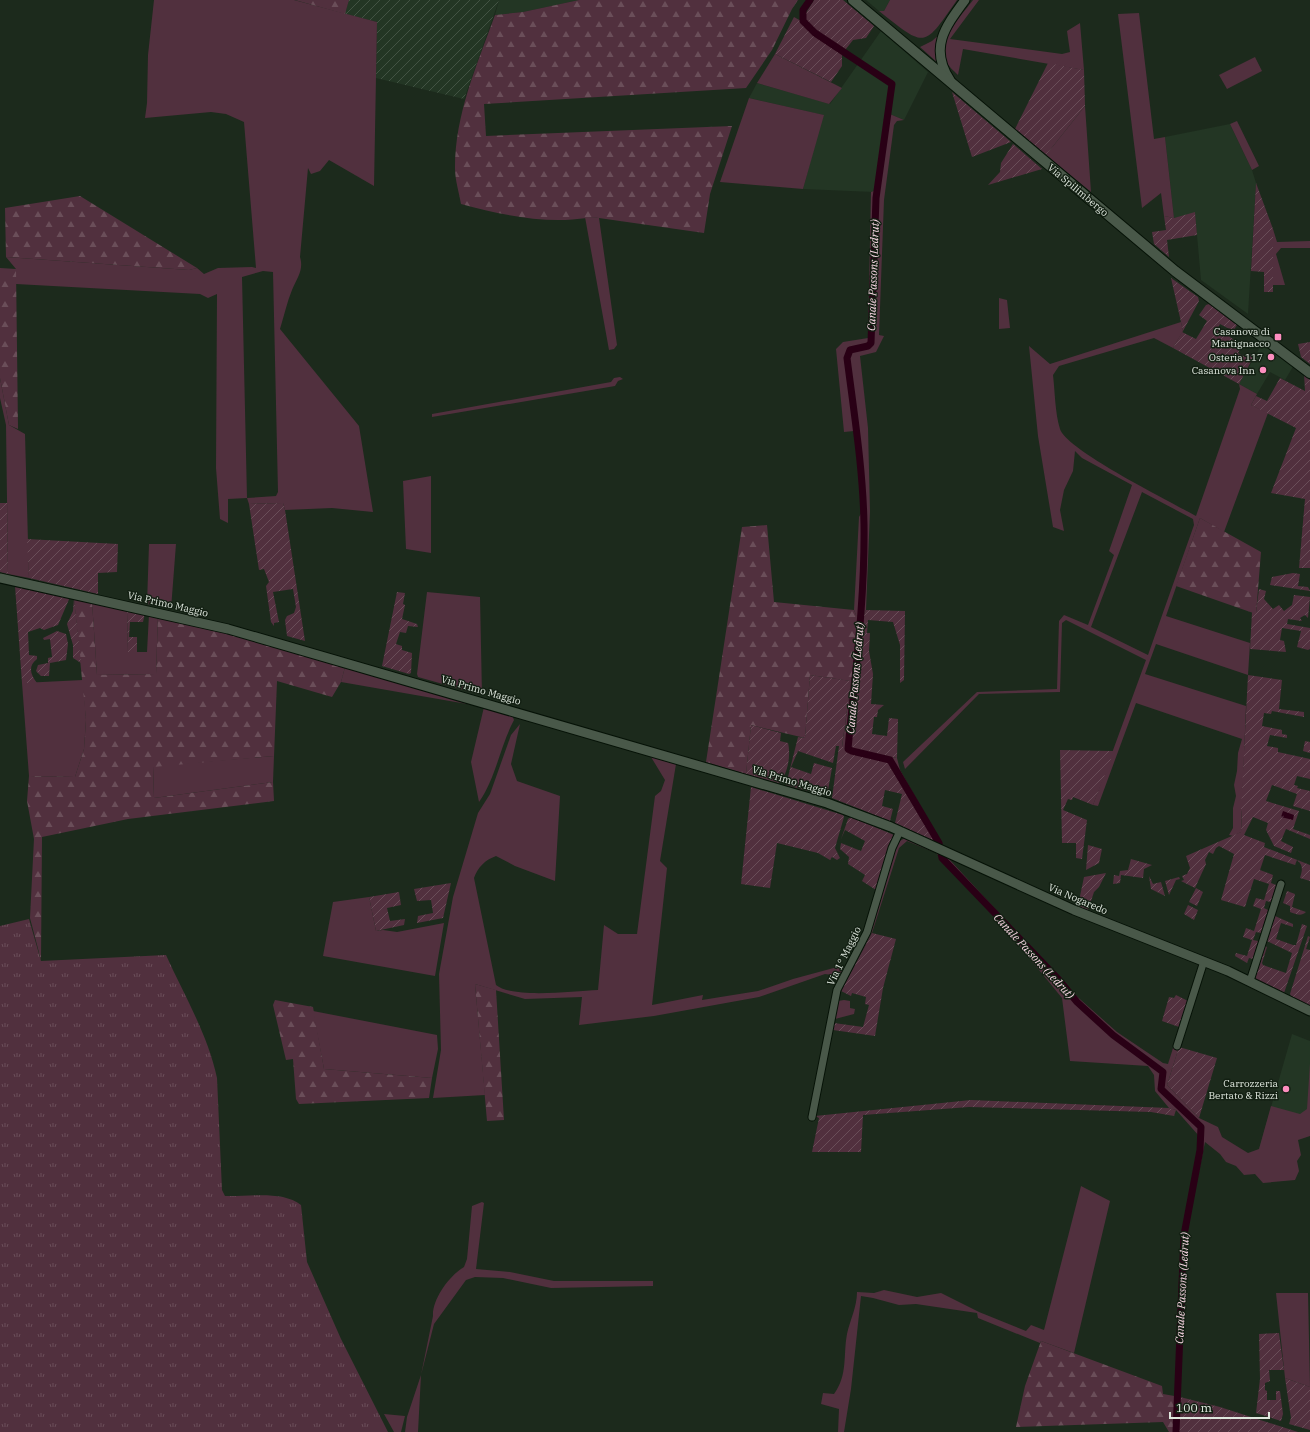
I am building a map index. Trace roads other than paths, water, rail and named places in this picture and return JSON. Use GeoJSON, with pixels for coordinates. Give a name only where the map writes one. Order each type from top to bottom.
{"type":"FeatureCollection","features":[{"type":"Feature","properties":{"kind":"main road","name":"Via Spilimbergo"},"geometry":{"type":"LineString","coordinates":[[853,0],[1175,271],[1310,373]]}},
{"type":"Feature","properties":{"kind":"street"},"geometry":{"type":"LineString","coordinates":[[954,86],[945,71],[939,53],[942,37],[952,18],[965,0]]}},
{"type":"Feature","properties":{"kind":"street","name":"Via Primo Maggio"},"geometry":{"type":"LineString","coordinates":[[0,578],[228,629],[827,803],[900,831],[942,850]]}},
{"type":"Feature","properties":{"kind":"street","name":"Via 1° Maggio"},"geometry":{"type":"LineString","coordinates":[[812,1118],[837,990],[867,932],[892,848],[900,831]]}},
{"type":"Feature","properties":{"kind":"street","name":"Via Nogaredo"},"geometry":{"type":"LineString","coordinates":[[942,850],[1074,910],[1204,961],[1250,981],[1310,1011]]}},
{"type":"Feature","properties":{"kind":"street"},"geometry":{"type":"LineString","coordinates":[[1250,981],[1281,884]]}},
{"type":"Feature","properties":{"kind":"street"},"geometry":{"type":"LineString","coordinates":[[1177,1046],[1204,961]]}},
{"type":"Feature","properties":{"kind":"water"},"geometry":{"type":"Polygon","coordinates":[[[1283,811],[1294,815],[1293,820],[1281,817],[1283,811]]]}},
{"type":"Feature","properties":{"kind":"waterway","name":"Canale Passons (Ledrut)"},"geometry":{"type":"LineString","coordinates":[[810,0],[803,10],[803,21],[815,33],[892,84],[876,198],[871,343],[868,346],[850,350],[847,358],[860,462],[864,524],[863,581],[848,749],[890,760],[939,843],[942,858],[1059,980],[1077,1002],[1113,1035],[1163,1072],[1161,1089],[1201,1127],[1200,1150],[1184,1235],[1176,1432]]}},
{"type":"Feature","properties":{"kind":"place","name":"Casanova di Martignacco"},"geometry":{"type":"Point","coordinates":[1278,337]}},
{"type":"Feature","properties":{"kind":"place","name":"Osteria 117"},"geometry":{"type":"Point","coordinates":[1271,357]}},
{"type":"Feature","properties":{"kind":"place","name":"Casanova Inn"},"geometry":{"type":"Point","coordinates":[1263,370]}},
{"type":"Feature","properties":{"kind":"place","name":"Carrozzeria Bertato & Rizzi"},"geometry":{"type":"Point","coordinates":[1286,1089]}}]}
